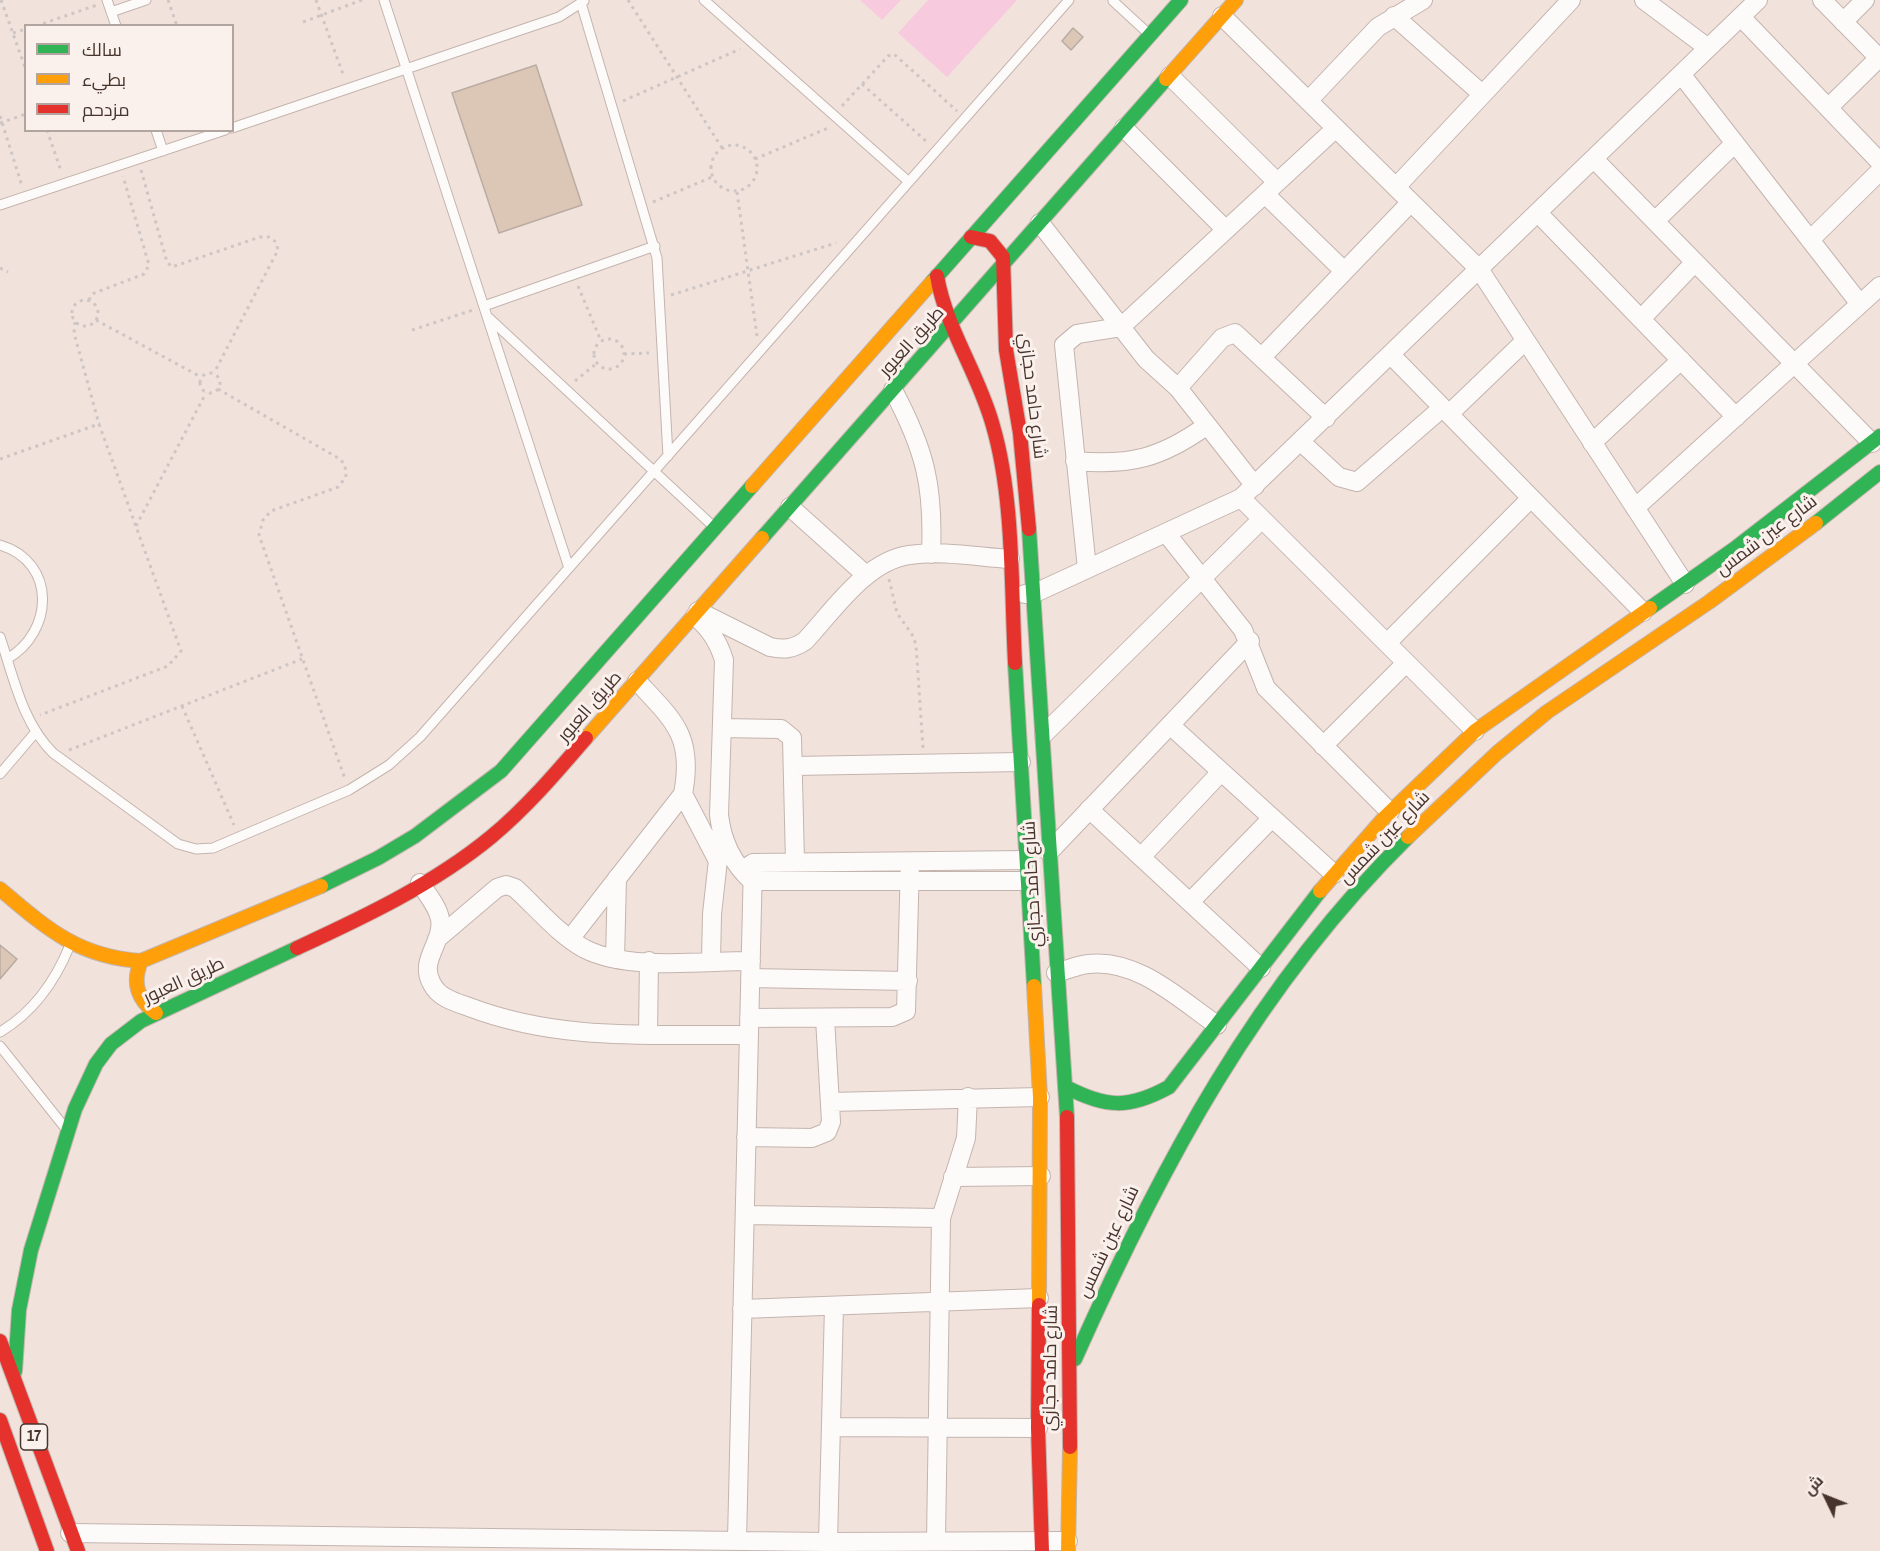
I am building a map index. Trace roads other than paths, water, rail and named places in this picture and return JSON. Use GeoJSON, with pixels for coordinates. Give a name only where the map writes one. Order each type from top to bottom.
{"type":"FeatureCollection","features":[{"type":"Feature","properties":{"kind":"main road","name":"طريق العبور"},"geometry":{"type":"LineString","coordinates":[[0,889],[70,945],[104,958],[141,961],[359,868],[409,839],[457,807],[501,771],[1180,0]]}},
{"type":"Feature","properties":{"kind":"main road","name":"طريق العبور"},"geometry":{"type":"LineString","coordinates":[[15,1385],[17,1318],[25,1270],[68,1131],[93,1068],[110,1045],[124,1033],[156,1013],[255,968],[420,883],[468,854],[512,819],[637,681],[1236,0]]}},
{"type":"Feature","properties":{"kind":"main road"},"geometry":{"type":"LineString","coordinates":[[971,237],[979,237],[994,243],[1003,257],[1004,265]]}},
{"type":"Feature","properties":{"kind":"main road","name":"شارع حامد حجازي"},"geometry":{"type":"LineString","coordinates":[[1004,265],[1006,350],[1020,433],[1035,593],[1056,972],[1066,1087],[1071,1366],[1068,1546]]}},
{"type":"Feature","properties":{"kind":"main road","name":"شارع حامد حجازي"},"geometry":{"type":"LineString","coordinates":[[937,276],[939,293],[950,325],[978,381],[998,440],[1004,470],[1011,559],[1020,762],[1040,1096],[1038,1428],[1042,1546]]}},
{"type":"Feature","properties":{"kind":"main road","name":"شارع عين شمس"},"geometry":{"type":"LineString","coordinates":[[1066,1087],[1087,1099],[1108,1105],[1130,1105],[1150,1099],[1168,1087],[1334,874],[1390,812],[1475,731],[1685,584],[1876,439]]}},
{"type":"Feature","properties":{"kind":"main road","name":"شارع عين شمس"},"geometry":{"type":"LineString","coordinates":[[1071,1366],[1152,1192],[1203,1101],[1260,1013],[1324,930],[1393,852],[1468,779],[1548,712],[1686,618],[1880,472]]}},
{"type":"Feature","properties":{"kind":"main road"},"geometry":{"type":"LineString","coordinates":[[141,961],[136,970],[136,990],[147,1007],[156,1013]]}},
{"type":"Feature","properties":{"kind":"main road","name":"17"},"geometry":{"type":"LineString","coordinates":[[0,1341],[78,1551]]}},
{"type":"Feature","properties":{"kind":"main road","name":"17"},"geometry":{"type":"LineString","coordinates":[[1,1424],[47,1551]]}},
{"type":"Feature","properties":{"kind":"street"},"geometry":{"type":"LineString","coordinates":[[1308,101],[1378,27],[1423,0]]}},
{"type":"Feature","properties":{"kind":"street"},"geometry":{"type":"LineString","coordinates":[[1396,187],[1571,0]]}},
{"type":"Feature","properties":{"kind":"street"},"geometry":{"type":"LineString","coordinates":[[1644,0],[1708,48]]}},
{"type":"Feature","properties":{"kind":"street"},"geometry":{"type":"LineString","coordinates":[[1013,594],[1035,593],[1240,498],[1326,418],[1758,0]]}},
{"type":"Feature","properties":{"kind":"street"},"geometry":{"type":"LineString","coordinates":[[1822,0],[1879,57],[1828,108]]}},
{"type":"Feature","properties":{"kind":"street"},"geometry":{"type":"LineString","coordinates":[[1843,22],[1864,0]]}},
{"type":"Feature","properties":{"kind":"street"},"geometry":{"type":"LineString","coordinates":[[1222,16],[1479,269],[1685,584]]}},
{"type":"Feature","properties":{"kind":"street"},"geometry":{"type":"LineString","coordinates":[[1394,16],[1482,94]]}},
{"type":"Feature","properties":{"kind":"street"},"geometry":{"type":"LineString","coordinates":[[1741,17],[1880,162]]}},
{"type":"Feature","properties":{"kind":"street"},"geometry":{"type":"LineString","coordinates":[[1681,74],[1860,304]]}},
{"type":"Feature","properties":{"kind":"street"},"geometry":{"type":"LineString","coordinates":[[1170,76],[1344,271]]}},
{"type":"Feature","properties":{"kind":"street"},"geometry":{"type":"LineString","coordinates":[[1124,128],[1226,230]]}},
{"type":"Feature","properties":{"kind":"street"},"geometry":{"type":"LineString","coordinates":[[1087,569],[1064,345],[1077,334],[1121,327],[1336,128]]}},
{"type":"Feature","properties":{"kind":"street"},"geometry":{"type":"LineString","coordinates":[[1655,221],[1735,143]]}},
{"type":"Feature","properties":{"kind":"street"},"geometry":{"type":"LineString","coordinates":[[1594,159],[1794,364],[1876,439]]}},
{"type":"Feature","properties":{"kind":"street"},"geometry":{"type":"LineString","coordinates":[[1810,240],[1880,171]]}},
{"type":"Feature","properties":{"kind":"street"},"geometry":{"type":"LineString","coordinates":[[1262,357],[1412,202]]}},
{"type":"Feature","properties":{"kind":"street"},"geometry":{"type":"LineString","coordinates":[[1538,213],[1736,417]]}},
{"type":"Feature","properties":{"kind":"street"},"geometry":{"type":"LineString","coordinates":[[1040,223],[1146,359],[1178,388],[1255,486]]}},
{"type":"Feature","properties":{"kind":"street"},"geometry":{"type":"LineString","coordinates":[[1641,319],[1695,262]]}},
{"type":"Feature","properties":{"kind":"street"},"geometry":{"type":"LineString","coordinates":[[1635,508],[1880,286]]}},
{"type":"Feature","properties":{"kind":"street"},"geometry":{"type":"LineString","coordinates":[[1178,388],[1225,335],[1239,335],[1326,418]]}},
{"type":"Feature","properties":{"kind":"street"},"geometry":{"type":"LineString","coordinates":[[1301,442],[1339,477],[1357,482],[1446,411],[1525,341]]}},
{"type":"Feature","properties":{"kind":"street"},"geometry":{"type":"LineString","coordinates":[[1391,355],[1643,612]]}},
{"type":"Feature","properties":{"kind":"street"},"geometry":{"type":"LineString","coordinates":[[1593,443],[1681,360]]}},
{"type":"Feature","properties":{"kind":"street"},"geometry":{"type":"LineString","coordinates":[[892,390],[913,428],[927,469],[933,511],[931,554]]}},
{"type":"Feature","properties":{"kind":"street"},"geometry":{"type":"LineString","coordinates":[[1075,461],[1110,464],[1145,460],[1178,447],[1206,426]]}},
{"type":"Feature","properties":{"kind":"street"},"geometry":{"type":"LineString","coordinates":[[1240,498],[1475,731]]}},
{"type":"Feature","properties":{"kind":"street"},"geometry":{"type":"LineString","coordinates":[[1387,644],[1531,498]]}},
{"type":"Feature","properties":{"kind":"street"},"geometry":{"type":"LineString","coordinates":[[790,507],[866,575]]}},
{"type":"Feature","properties":{"kind":"street"},"geometry":{"type":"LineString","coordinates":[[1044,734],[1262,519]]}},
{"type":"Feature","properties":{"kind":"street"},"geometry":{"type":"LineString","coordinates":[[1166,533],[1250,641],[1266,688],[1390,812]]}},
{"type":"Feature","properties":{"kind":"street"},"geometry":{"type":"LineString","coordinates":[[696,613],[770,647],[782,650],[795,648],[805,641],[866,575],[885,562],[908,555],[931,554],[1011,559]]}},
{"type":"Feature","properties":{"kind":"street"},"geometry":{"type":"LineString","coordinates":[[696,613],[718,643],[724,660],[719,815],[721,833],[712,914],[702,961]]}},
{"type":"Feature","properties":{"kind":"street"},"geometry":{"type":"LineString","coordinates":[[1049,852],[1250,641]]}},
{"type":"Feature","properties":{"kind":"street"},"geometry":{"type":"LineString","coordinates":[[1323,746],[1407,663]]}},
{"type":"Feature","properties":{"kind":"street"},"geometry":{"type":"LineString","coordinates":[[570,939],[683,794],[688,769],[685,744],[674,721],[637,681]]}},
{"type":"Feature","properties":{"kind":"street"},"geometry":{"type":"LineString","coordinates":[[1170,725],[1334,874]]}},
{"type":"Feature","properties":{"kind":"street"},"geometry":{"type":"LineString","coordinates":[[722,728],[785,730],[794,742],[795,862]]}},
{"type":"Feature","properties":{"kind":"street"},"geometry":{"type":"LineString","coordinates":[[794,766],[1020,762]]}},
{"type":"Feature","properties":{"kind":"street"},"geometry":{"type":"LineString","coordinates":[[1141,857],[1221,772]]}},
{"type":"Feature","properties":{"kind":"street"},"geometry":{"type":"LineString","coordinates":[[683,794],[718,861]]}},
{"type":"Feature","properties":{"kind":"street"},"geometry":{"type":"LineString","coordinates":[[1089,809],[1261,968]]}},
{"type":"Feature","properties":{"kind":"street"},"geometry":{"type":"LineString","coordinates":[[1190,902],[1272,818]]}},
{"type":"Feature","properties":{"kind":"street"},"geometry":{"type":"LineString","coordinates":[[721,833],[749,872],[749,1027],[737,1540]]}},
{"type":"Feature","properties":{"kind":"street"},"geometry":{"type":"LineString","coordinates":[[749,872],[795,862],[1027,860]]}},
{"type":"Feature","properties":{"kind":"street"},"geometry":{"type":"LineString","coordinates":[[420,883],[439,913],[441,922],[426,968],[433,986],[447,999],[531,1026],[574,1034],[648,1034],[749,1027],[825,1018],[900,1016],[906,1011],[908,1002],[910,862]]}},
{"type":"Feature","properties":{"kind":"street"},"geometry":{"type":"LineString","coordinates":[[749,872],[910,882],[1028,881]]}},
{"type":"Feature","properties":{"kind":"street"},"geometry":{"type":"LineString","coordinates":[[615,959],[617,878]]}},
{"type":"Feature","properties":{"kind":"street"},"geometry":{"type":"LineString","coordinates":[[437,939],[497,888],[506,885],[515,888],[570,939],[599,955],[615,959],[649,962],[702,961],[750,969],[908,981]]}},
{"type":"Feature","properties":{"kind":"street"},"geometry":{"type":"LineString","coordinates":[[648,1034],[649,962]]}},
{"type":"Feature","properties":{"kind":"street"},"geometry":{"type":"LineString","coordinates":[[1056,972],[1088,964],[1114,965],[1140,973],[1217,1025]]}},
{"type":"Feature","properties":{"kind":"street"},"geometry":{"type":"LineString","coordinates":[[746,1137],[818,1138],[830,1127],[825,1018]]}},
{"type":"Feature","properties":{"kind":"street"},"geometry":{"type":"LineString","coordinates":[[830,1102],[1040,1096]]}},
{"type":"Feature","properties":{"kind":"street"},"geometry":{"type":"LineString","coordinates":[[936,1540],[941,1218],[966,1138],[968,1097]]}},
{"type":"Feature","properties":{"kind":"street"},"geometry":{"type":"LineString","coordinates":[[952,1177],[1041,1176]]}},
{"type":"Feature","properties":{"kind":"street"},"geometry":{"type":"LineString","coordinates":[[745,1215],[941,1218]]}},
{"type":"Feature","properties":{"kind":"street"},"geometry":{"type":"LineString","coordinates":[[742,1309],[1039,1298]]}},
{"type":"Feature","properties":{"kind":"street"},"geometry":{"type":"LineString","coordinates":[[828,1542],[834,1306]]}},
{"type":"Feature","properties":{"kind":"street"},"geometry":{"type":"LineString","coordinates":[[831,1428],[1038,1428]]}},
{"type":"Feature","properties":{"kind":"street"},"geometry":{"type":"LineString","coordinates":[[70,1533],[828,1542],[936,1540],[1068,1546]]}},
{"type":"Feature","properties":{"kind":"lane"},"geometry":{"type":"LineString","coordinates":[[111,12],[146,0]]}},
{"type":"Feature","properties":{"kind":"lane"},"geometry":{"type":"LineString","coordinates":[[384,0],[569,568]]}},
{"type":"Feature","properties":{"kind":"lane"},"geometry":{"type":"LineString","coordinates":[[704,0],[909,182]]}},
{"type":"Feature","properties":{"kind":"lane"},"geometry":{"type":"LineString","coordinates":[[0,637],[28,720],[35,733],[56,756],[178,844],[204,849],[239,837],[349,790],[389,765],[420,737],[1069,0]]}},
{"type":"Feature","properties":{"kind":"lane"},"geometry":{"type":"LineString","coordinates":[[107,1],[115,24]]}},
{"type":"Feature","properties":{"kind":"lane"},"geometry":{"type":"LineString","coordinates":[[234,127],[559,17],[584,2],[655,246],[661,298],[668,456]]}},
{"type":"Feature","properties":{"kind":"lane"},"geometry":{"type":"LineString","coordinates":[[1113,2],[1150,35]]}},
{"type":"Feature","properties":{"kind":"lane"},"geometry":{"type":"LineString","coordinates":[[157,132],[163,151]]}},
{"type":"Feature","properties":{"kind":"lane"},"geometry":{"type":"LineString","coordinates":[[0,205],[219,132]]}},
{"type":"Feature","properties":{"kind":"lane"},"geometry":{"type":"LineString","coordinates":[[484,306],[655,246]]}},
{"type":"Feature","properties":{"kind":"lane"},"geometry":{"type":"LineString","coordinates":[[487,316],[715,528]]}},
{"type":"Feature","properties":{"kind":"lane"},"geometry":{"type":"LineString","coordinates":[[0,544],[15,551],[32,567],[38,578],[43,601],[42,613],[34,635],[22,649],[7,659]]}},
{"type":"Feature","properties":{"kind":"lane"},"geometry":{"type":"LineString","coordinates":[[0,774],[35,733]]}},
{"type":"Feature","properties":{"kind":"lane"},"geometry":{"type":"LineString","coordinates":[[0,1032],[30,1010],[43,995],[54,980],[70,945]]}},
{"type":"Feature","properties":{"kind":"lane"},"geometry":{"type":"LineString","coordinates":[[0,1046],[68,1131]]}}]}
